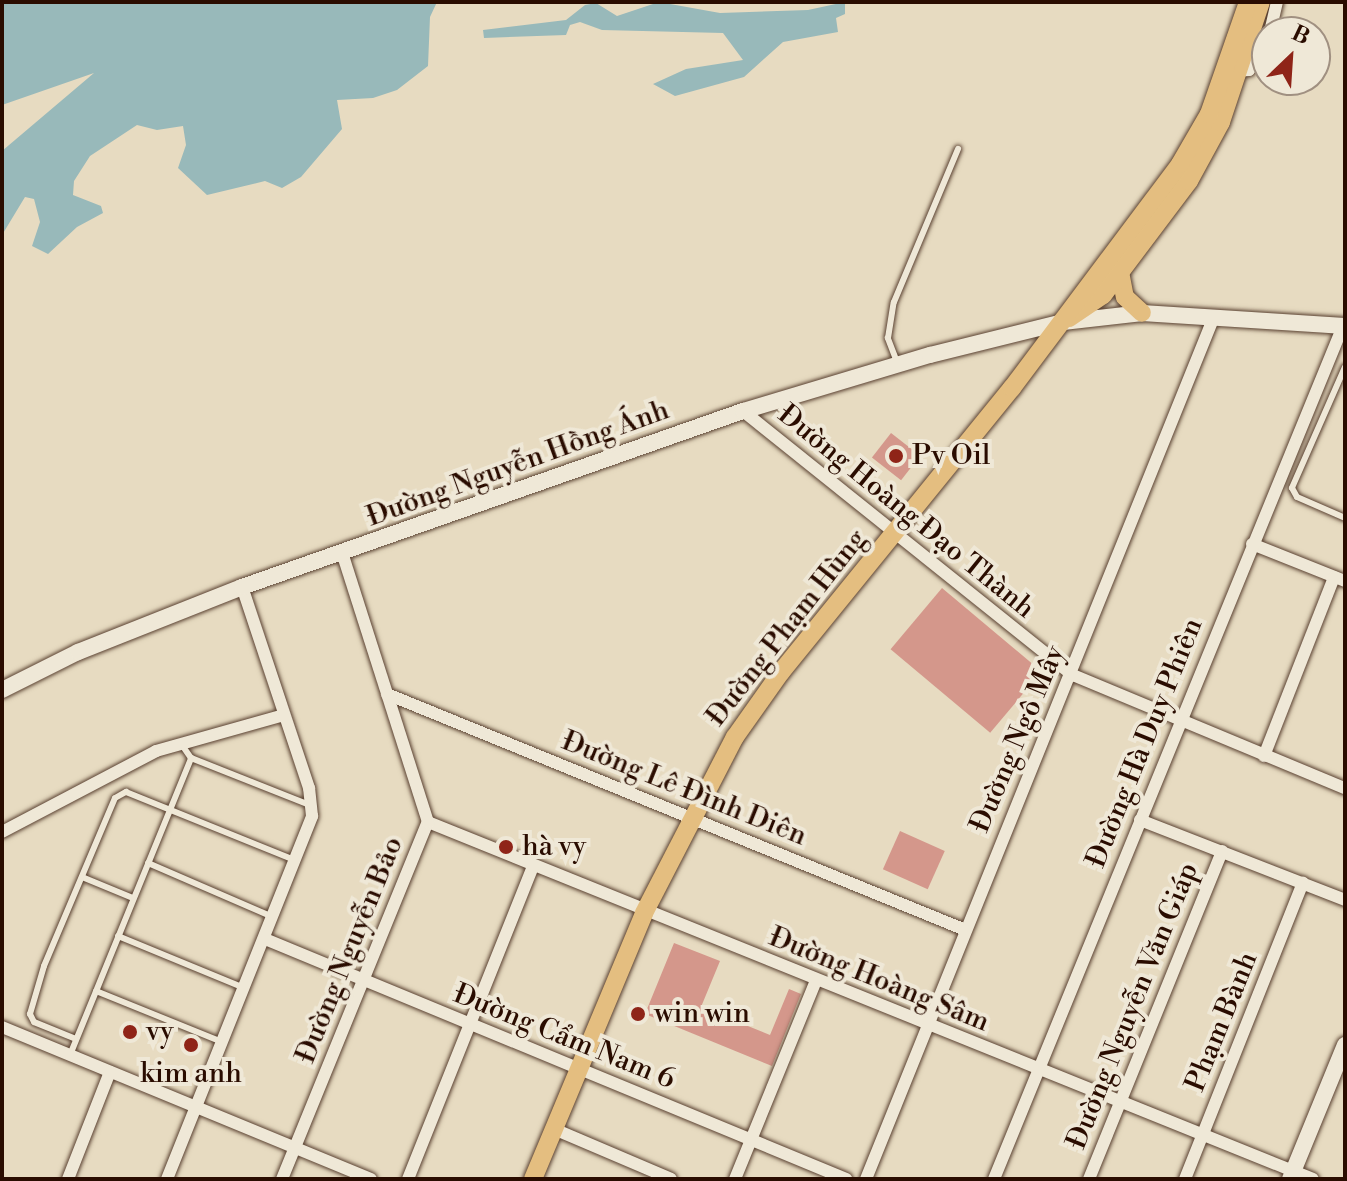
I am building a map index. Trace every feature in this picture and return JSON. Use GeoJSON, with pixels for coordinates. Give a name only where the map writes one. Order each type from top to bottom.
{"type":"FeatureCollection","features":[{"type":"Feature","properties":{"kind":"main road","name":"Đường Phạm Hùng"},"geometry":{"type":"LineString","coordinates":[[1063,322],[1103,295],[1189,181],[1221,122],[1248,2]]}},
{"type":"Feature","properties":{"kind":"main road","name":"Đường Phạm Hùng"},"geometry":{"type":"LineString","coordinates":[[533,1179],[644,913],[690,817],[758,703],[1063,322],[1087,282],[1180,164],[1231,70],[1261,2]]}},
{"type":"Feature","properties":{"kind":"main road"},"geometry":{"type":"LineString","coordinates":[[1120,272],[1125,297],[1142,313]]}},
{"type":"Feature","properties":{"kind":"street"},"geometry":{"type":"LineString","coordinates":[[1231,70],[1251,64]]}},
{"type":"Feature","properties":{"kind":"street","name":"Đường Nguyễn Hồng Ánh"},"geometry":{"type":"LineString","coordinates":[[2,690],[78,652],[242,587],[343,555],[743,411],[898,365],[1063,322],[1142,313],[1344,326]]}},
{"type":"Feature","properties":{"kind":"street","name":"Đường Ngô Mây"},"geometry":{"type":"LineString","coordinates":[[866,1179],[963,929],[1073,675],[1214,317]]}},
{"type":"Feature","properties":{"kind":"street","name":"Đường Hà Duy Phiên"},"geometry":{"type":"LineString","coordinates":[[994,1179],[1344,326]]}},
{"type":"Feature","properties":{"kind":"street","name":"Đường Hoàng Đạo Thành"},"geometry":{"type":"LineString","coordinates":[[743,411],[894,535],[1073,675],[1180,723],[1345,787]]}},
{"type":"Feature","properties":{"kind":"street"},"geometry":{"type":"LineString","coordinates":[[1252,544],[1340,579],[1264,756]]}},
{"type":"Feature","properties":{"kind":"street","name":"Đường Nguyễn Bảo"},"geometry":{"type":"LineString","coordinates":[[282,1179],[428,822],[343,555]]}},
{"type":"Feature","properties":{"kind":"street"},"geometry":{"type":"LineString","coordinates":[[167,1179],[297,861],[311,806],[242,587]]}},
{"type":"Feature","properties":{"kind":"street","name":"Đường Lê Đình Diên"},"geometry":{"type":"LineString","coordinates":[[387,694],[963,929]]}},
{"type":"Feature","properties":{"kind":"street"},"geometry":{"type":"LineString","coordinates":[[2,832],[103,775],[181,743],[284,715]]}},
{"type":"Feature","properties":{"kind":"street"},"geometry":{"type":"LineString","coordinates":[[1140,820],[1345,900]]}},
{"type":"Feature","properties":{"kind":"street","name":"Đường Hoàng Sâm"},"geometry":{"type":"LineString","coordinates":[[428,822],[644,913],[1203,1135],[1292,1175],[1313,1179]]}},
{"type":"Feature","properties":{"kind":"street","name":"Đường Nguyễn Văn Giáp"},"geometry":{"type":"LineString","coordinates":[[1089,1179],[1222,851]]}},
{"type":"Feature","properties":{"kind":"street"},"geometry":{"type":"LineString","coordinates":[[408,1179],[533,866]]}},
{"type":"Feature","properties":{"kind":"street","name":"Phạm Bành"},"geometry":{"type":"LineString","coordinates":[[1185,1179],[1303,883]]}},
{"type":"Feature","properties":{"kind":"street","name":"Đường Cẩm Nam 6"},"geometry":{"type":"LineString","coordinates":[[265,939],[846,1179]]}},
{"type":"Feature","properties":{"kind":"street"},"geometry":{"type":"LineString","coordinates":[[735,1179],[816,981]]}},
{"type":"Feature","properties":{"kind":"street"},"geometry":{"type":"LineString","coordinates":[[2,1027],[371,1179]]}},
{"type":"Feature","properties":{"kind":"street"},"geometry":{"type":"LineString","coordinates":[[1292,1175],[1345,1045]]}},
{"type":"Feature","properties":{"kind":"street"},"geometry":{"type":"LineString","coordinates":[[68,1179],[110,1072]]}},
{"type":"Feature","properties":{"kind":"street"},"geometry":{"type":"LineString","coordinates":[[554,1129],[671,1179]]}},
{"type":"Feature","properties":{"kind":"lane"},"geometry":{"type":"LineString","coordinates":[[898,365],[888,338],[894,302],[958,149]]}},
{"type":"Feature","properties":{"kind":"lane"},"geometry":{"type":"LineString","coordinates":[[1345,367],[1292,488],[1297,497],[1345,518]]}},
{"type":"Feature","properties":{"kind":"lane"},"geometry":{"type":"LineString","coordinates":[[181,743],[191,758],[311,806]]}},
{"type":"Feature","properties":{"kind":"lane"},"geometry":{"type":"LineString","coordinates":[[70,1055],[191,758]]}},
{"type":"Feature","properties":{"kind":"lane"},"geometry":{"type":"LineString","coordinates":[[76,1039],[34,1022],[30,1014],[115,798],[126,792],[297,861]]}},
{"type":"Feature","properties":{"kind":"lane"},"geometry":{"type":"LineString","coordinates":[[148,863],[274,918]]}},
{"type":"Feature","properties":{"kind":"lane"},"geometry":{"type":"LineString","coordinates":[[82,877],[133,898]]}},
{"type":"Feature","properties":{"kind":"lane"},"geometry":{"type":"LineString","coordinates":[[118,936],[244,989]]}},
{"type":"Feature","properties":{"kind":"lane"},"geometry":{"type":"LineString","coordinates":[[96,991],[222,1042]]}},
{"type":"Feature","properties":{"kind":"water"},"geometry":{"type":"Polygon","coordinates":[[[2,2],[437,2],[430,17],[428,66],[397,90],[373,98],[337,100],[342,129],[301,177],[282,188],[265,181],[207,195],[178,168],[186,145],[183,126],[157,130],[137,125],[90,156],[74,181],[73,195],[101,206],[103,213],[77,227],[48,254],[32,246],[40,222],[34,199],[25,197],[2,235],[2,151],[94,73],[2,105],[2,2]]]}},
{"type":"Feature","properties":{"kind":"water"},"geometry":{"type":"Polygon","coordinates":[[[659,2],[720,13],[808,10],[845,2],[845,14],[836,18],[838,32],[783,42],[744,77],[675,96],[653,84],[686,69],[743,60],[723,33],[602,30],[580,22],[570,25],[566,35],[484,38],[483,30],[566,20],[585,5],[596,3],[617,16],[659,2]]]}},
{"type":"Feature","properties":{"kind":"building","name":"Pv Oil"},"geometry":{"type":"Polygon","coordinates":[[[891,433],[920,456],[901,480],[872,457],[891,433]]]}},
{"type":"Feature","properties":{"kind":"building"},"geometry":{"type":"Polygon","coordinates":[[[942,588],[1042,672],[990,733],[891,649],[942,588]]]}},
{"type":"Feature","properties":{"kind":"building"},"geometry":{"type":"Polygon","coordinates":[[[900,831],[945,851],[928,889],[883,869],[900,831]]]}},
{"type":"Feature","properties":{"kind":"building"},"geometry":{"type":"Polygon","coordinates":[[[674,943],[720,961],[701,1007],[770,1035],[789,989],[801,994],[772,1066],[645,1014],[674,943]]]}},
{"type":"Feature","properties":{"kind":"place","name":"Pv Oil"},"geometry":{"type":"Point","coordinates":[896,456]}},
{"type":"Feature","properties":{"kind":"place","name":"hà vy"},"geometry":{"type":"Point","coordinates":[506,847]}},
{"type":"Feature","properties":{"kind":"place","name":"win win"},"geometry":{"type":"Point","coordinates":[638,1014]}},
{"type":"Feature","properties":{"kind":"place","name":"vy"},"geometry":{"type":"Point","coordinates":[130,1032]}},
{"type":"Feature","properties":{"kind":"place","name":"kim anh"},"geometry":{"type":"Point","coordinates":[191,1045]}}]}
